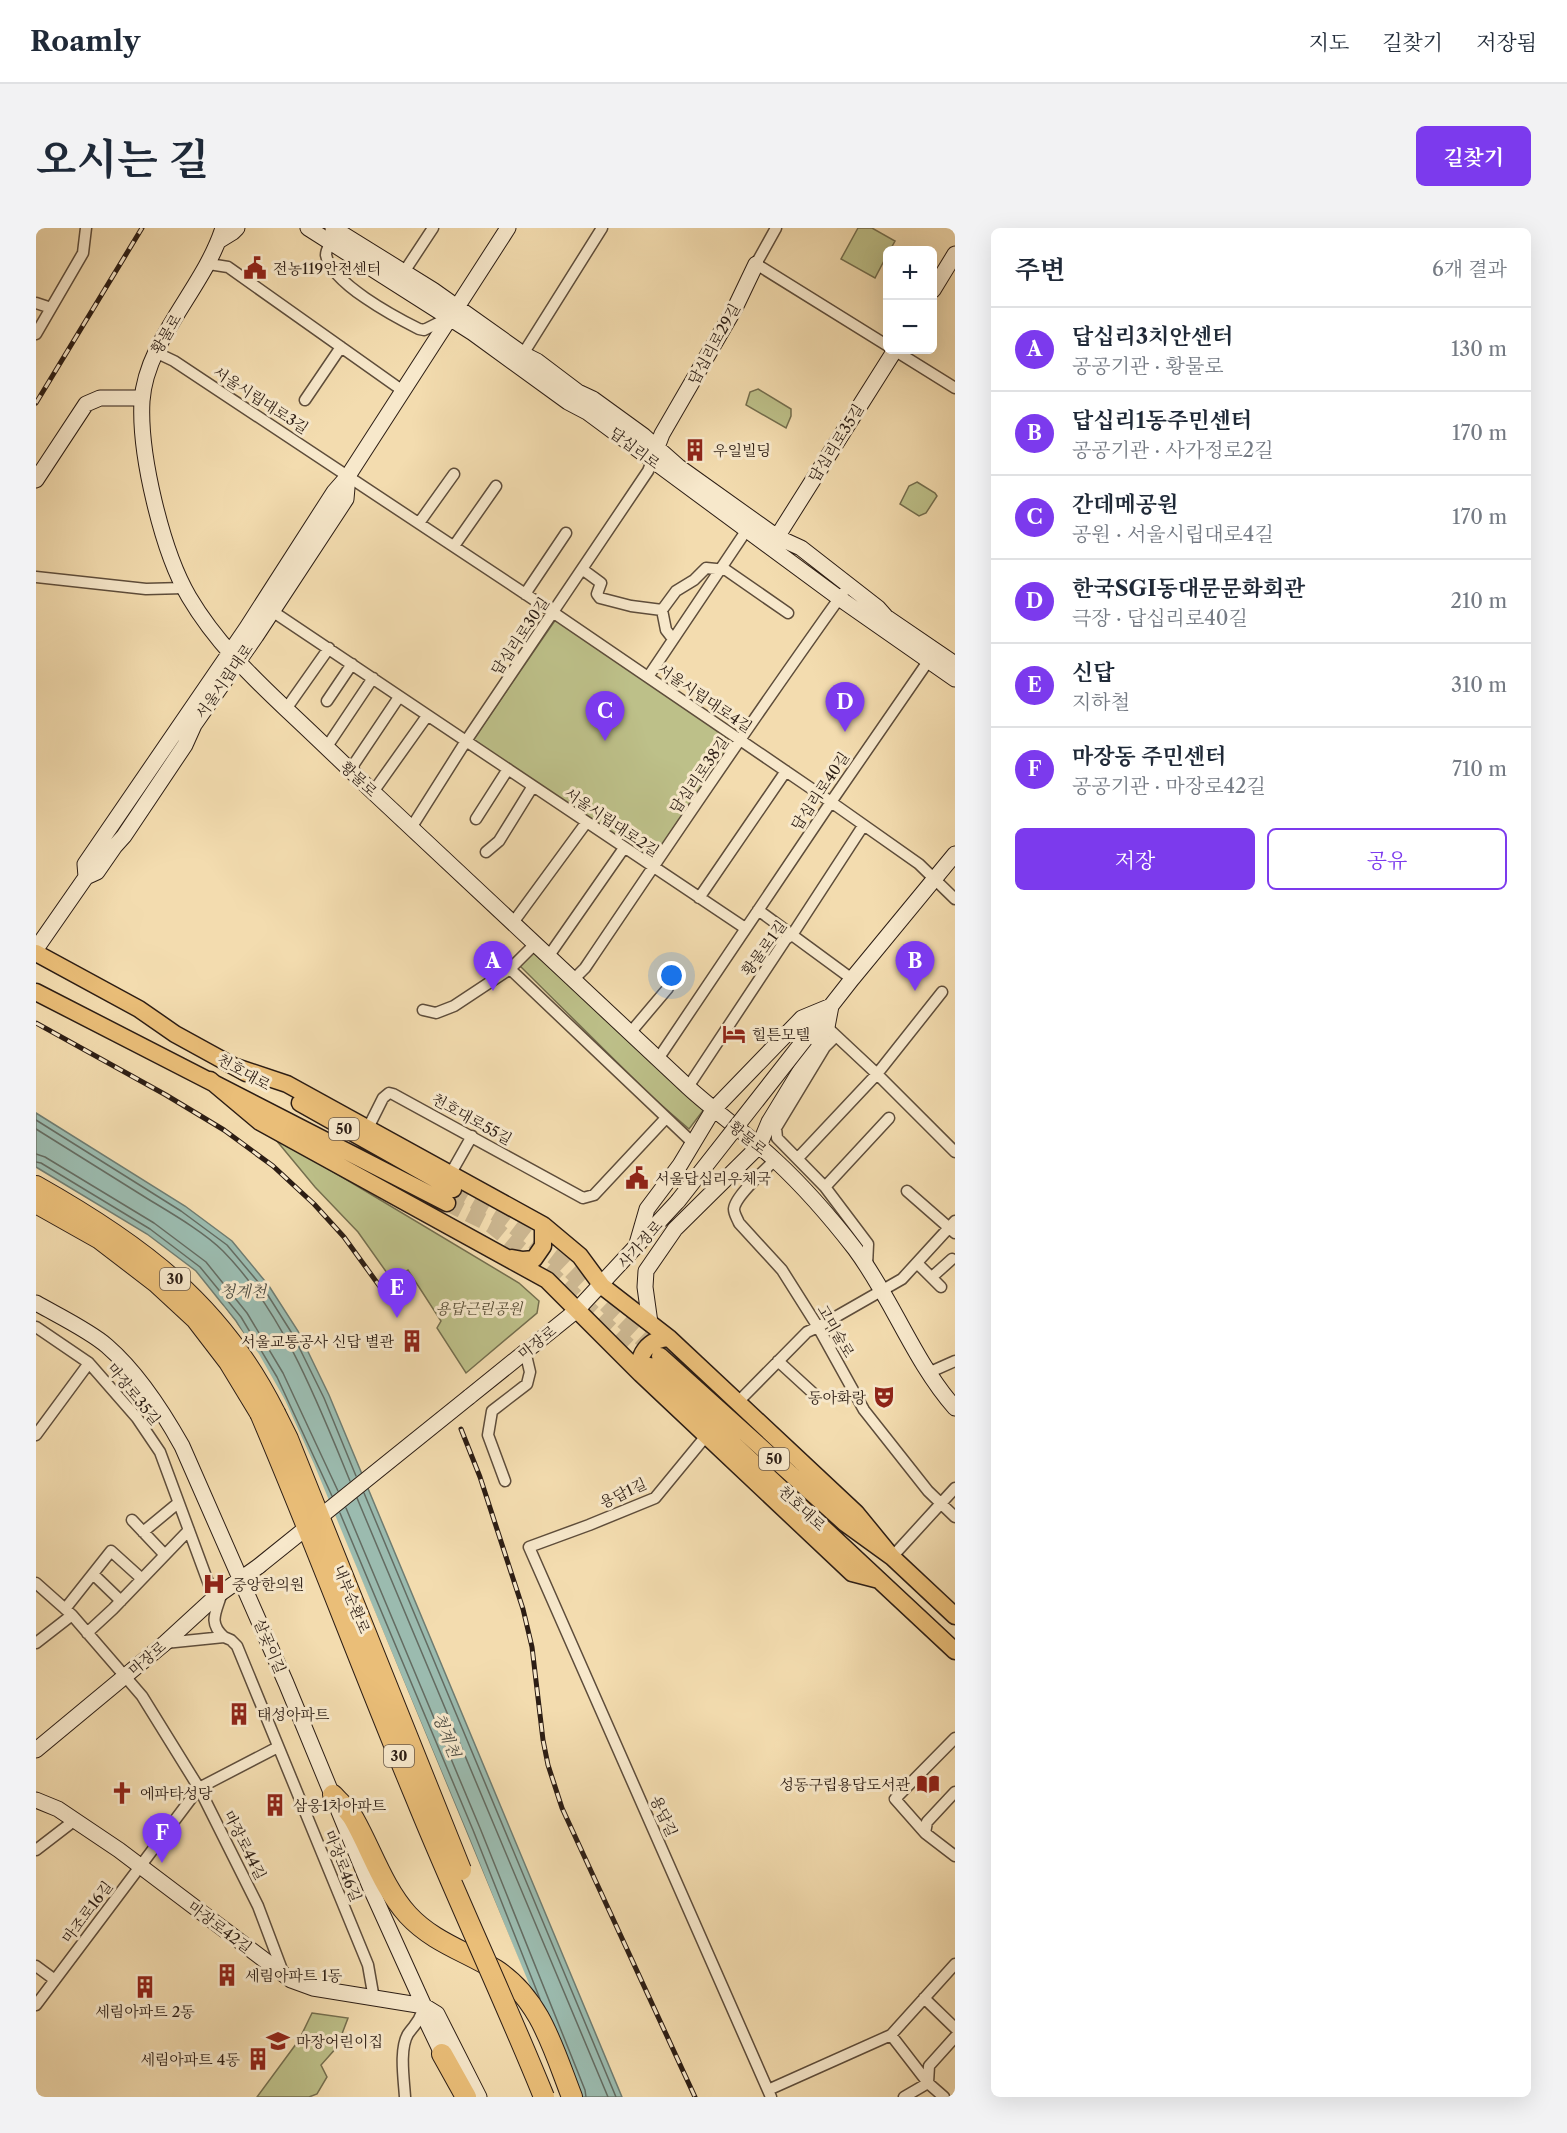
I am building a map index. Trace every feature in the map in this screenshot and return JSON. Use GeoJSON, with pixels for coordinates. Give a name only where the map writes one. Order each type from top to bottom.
{"type":"FeatureCollection","features":[{"type":"Feature","properties":{"kind":"highway","name":"내부순환로"},"geometry":{"type":"LineString","coordinates":[[36,1186],[139,1251],[176,1280],[231,1339],[267,1396],[288,1439],[492,1948],[555,2097]]}},
{"type":"Feature","properties":{"kind":"highway","name":"내부순환로"},"geometry":{"type":"LineString","coordinates":[[36,1203],[100,1239],[156,1282],[188,1312],[229,1362],[260,1413],[415,1798],[513,2019],[544,2097]]}},
{"type":"Feature","properties":{"kind":"highway"},"geometry":{"type":"LineString","coordinates":[[333,1795],[353,1817],[388,1888],[407,1914],[426,1932],[445,1945],[496,1971],[528,1999],[539,2017],[572,2097]]}},
{"type":"Feature","properties":{"kind":"highway"},"geometry":{"type":"LineString","coordinates":[[442,2054],[466,2097]]}},
{"type":"Feature","properties":{"kind":"main road","name":"답십리로"},"geometry":{"type":"LineString","coordinates":[[308,228],[332,235],[453,312],[537,361],[579,392],[593,399],[746,531],[915,635],[955,664]]}},
{"type":"Feature","properties":{"kind":"main road","name":"서울시립대로"},"geometry":{"type":"LineString","coordinates":[[233,657],[334,492],[348,476],[508,228]]}},
{"type":"Feature","properties":{"kind":"main road","name":"황물로"},"geometry":{"type":"LineString","coordinates":[[225,231],[209,264],[155,352],[147,370],[142,398],[142,431],[153,492],[167,547],[184,588],[213,633],[233,657],[286,709],[534,945],[713,1110],[775,1160],[831,1219],[867,1266],[918,1357],[955,1408]]}},
{"type":"Feature","properties":{"kind":"main road","name":"답십리로"},"geometry":{"type":"LineString","coordinates":[[332,235],[354,233],[568,402],[680,467],[777,537],[801,549],[844,591],[955,679]]}},
{"type":"Feature","properties":{"kind":"main road"},"geometry":{"type":"LineString","coordinates":[[937,283],[955,254]]}},
{"type":"Feature","properties":{"kind":"main road","name":"답십리로29길"},"geometry":{"type":"LineString","coordinates":[[655,454],[662,434],[735,308],[756,264]]}},
{"type":"Feature","properties":{"kind":"main road","name":"답십리로35길"},"geometry":{"type":"LineString","coordinates":[[777,537],[891,354]]}},
{"type":"Feature","properties":{"kind":"main road"},"geometry":{"type":"LineString","coordinates":[[36,480],[86,404],[100,398],[142,398]]}},
{"type":"Feature","properties":{"kind":"main road","name":"서울시립대로"},"geometry":{"type":"LineString","coordinates":[[36,951],[86,877],[85,864],[162,754],[172,735],[272,611],[346,499],[348,476]]}},
{"type":"Feature","properties":{"kind":"main road"},"geometry":{"type":"LineString","coordinates":[[636,1247],[647,1209],[664,1188],[713,1110],[802,1018],[831,1006],[955,854]]}},
{"type":"Feature","properties":{"kind":"main road","name":"천호대로"},"geometry":{"type":"LineString","coordinates":[[36,951],[139,1009],[175,1034],[450,1188]]}},
{"type":"Feature","properties":{"kind":"main road","name":"천호대로"},"geometry":{"type":"LineString","coordinates":[[36,992],[210,1080],[450,1188]]}},
{"type":"Feature","properties":{"kind":"main road"},"geometry":{"type":"LineString","coordinates":[[650,1323],[645,1287],[646,1271],[675,1229],[759,1146],[769,1122],[831,1032],[831,1006]]}},
{"type":"Feature","properties":{"kind":"main road","name":"사가정로"},"geometry":{"type":"LineString","coordinates":[[602,1286],[678,1201],[831,1006]]}},
{"type":"Feature","properties":{"kind":"main road"},"geometry":{"type":"LineString","coordinates":[[236,1067],[287,1084],[368,1128],[450,1188],[543,1225],[580,1256],[602,1286],[669,1338],[856,1512],[892,1557]]}},
{"type":"Feature","properties":{"kind":"main road"},"geometry":{"type":"LineString","coordinates":[[210,1080],[260,1122],[547,1280],[577,1310],[650,1365],[706,1436],[852,1574],[879,1580]]}},
{"type":"Feature","properties":{"kind":"main road"},"geometry":{"type":"LineString","coordinates":[[503,1255],[523,1260],[534,1259],[543,1246],[543,1225]]}},
{"type":"Feature","properties":{"kind":"main road"},"geometry":{"type":"LineString","coordinates":[[636,1247],[675,1229]]}},
{"type":"Feature","properties":{"kind":"main road","name":"마장로"},"geometry":{"type":"LineString","coordinates":[[36,1750],[165,1643],[218,1595],[259,1566],[577,1310],[602,1286]]}},
{"type":"Feature","properties":{"kind":"main road","name":"살곶이길"},"geometry":{"type":"LineString","coordinates":[[36,1303],[106,1345],[127,1366],[168,1422],[182,1446],[333,1795],[371,1889],[424,2006],[426,2020],[461,2097]]}},
{"type":"Feature","properties":{"kind":"main road"},"geometry":{"type":"LineString","coordinates":[[650,1365],[638,1363],[643,1352],[655,1341],[669,1338]]}},
{"type":"Feature","properties":{"kind":"main road","name":"천호대로"},"geometry":{"type":"LineString","coordinates":[[650,1365],[845,1523],[892,1557],[955,1616]]}},
{"type":"Feature","properties":{"kind":"main road","name":"천호대로"},"geometry":{"type":"LineString","coordinates":[[650,1365],[955,1651]]}},
{"type":"Feature","properties":{"kind":"main road","name":"마장로42길"},"geometry":{"type":"LineString","coordinates":[[38,1798],[75,1820],[141,1866],[291,1980],[313,1988],[424,2006]]}},
{"type":"Feature","properties":{"kind":"main road","name":"살곶이길"},"geometry":{"type":"LineString","coordinates":[[424,2006],[437,2014],[479,2097]]}},
{"type":"Feature","properties":{"kind":"street"},"geometry":{"type":"LineString","coordinates":[[37,329],[83,253],[86,228]]}},
{"type":"Feature","properties":{"kind":"street"},"geometry":{"type":"LineString","coordinates":[[404,272],[433,228]]}},
{"type":"Feature","properties":{"kind":"street"},"geometry":{"type":"LineString","coordinates":[[523,354],[602,228]]}},
{"type":"Feature","properties":{"kind":"street","name":"답십리로29길"},"geometry":{"type":"LineString","coordinates":[[756,264],[776,228]]}},
{"type":"Feature","properties":{"kind":"street"},"geometry":{"type":"LineString","coordinates":[[332,235],[326,252],[327,256],[337,273],[351,289],[419,329],[424,330],[453,312]]}},
{"type":"Feature","properties":{"kind":"street"},"geometry":{"type":"LineString","coordinates":[[209,264],[228,267],[404,391]]}},
{"type":"Feature","properties":{"kind":"street"},"geometry":{"type":"LineString","coordinates":[[756,264],[883,343]]}},
{"type":"Feature","properties":{"kind":"street"},"geometry":{"type":"LineString","coordinates":[[36,303],[51,308]]}},
{"type":"Feature","properties":{"kind":"street"},"geometry":{"type":"LineString","coordinates":[[304,400],[341,347]]}},
{"type":"Feature","properties":{"kind":"street","name":"서울시립대로3길"},"geometry":{"type":"LineString","coordinates":[[155,352],[174,361],[348,476]]}},
{"type":"Feature","properties":{"kind":"street"},"geometry":{"type":"LineString","coordinates":[[900,354],[955,388]]}},
{"type":"Feature","properties":{"kind":"street","name":"답십리로30길"},"geometry":{"type":"LineString","coordinates":[[411,828],[466,741],[648,471],[655,454]]}},
{"type":"Feature","properties":{"kind":"street"},"geometry":{"type":"LineString","coordinates":[[419,523],[454,474]]}},
{"type":"Feature","properties":{"kind":"street","name":"서울시립대로4길"},"geometry":{"type":"LineString","coordinates":[[348,476],[831,801],[919,864],[955,898]]}},
{"type":"Feature","properties":{"kind":"street"},"geometry":{"type":"LineString","coordinates":[[454,546],[496,486]]}},
{"type":"Feature","properties":{"kind":"street"},"geometry":{"type":"LineString","coordinates":[[648,677],[746,531]]}},
{"type":"Feature","properties":{"kind":"street"},"geometry":{"type":"LineString","coordinates":[[525,594],[566,533]]}},
{"type":"Feature","properties":{"kind":"street"},"geometry":{"type":"LineString","coordinates":[[673,639],[666,630],[662,610],[676,591],[694,580],[706,568],[726,570],[788,613]]}},
{"type":"Feature","properties":{"kind":"street"},"geometry":{"type":"LineString","coordinates":[[582,569],[601,583],[597,594],[600,598],[631,606],[662,610]]}},
{"type":"Feature","properties":{"kind":"street"},"geometry":{"type":"LineString","coordinates":[[36,577],[146,589],[184,588]]}},
{"type":"Feature","properties":{"kind":"street","name":"답십리로38길"},"geometry":{"type":"LineString","coordinates":[[573,980],[585,968],[741,741],[779,681],[844,591]]}},
{"type":"Feature","properties":{"kind":"street","name":"서울시립대로2길"},"geometry":{"type":"LineString","coordinates":[[272,611],[653,868],[746,928]]}},
{"type":"Feature","properties":{"kind":"street"},"geometry":{"type":"LineString","coordinates":[[286,709],[329,648]]}},
{"type":"Feature","properties":{"kind":"street","name":"답십리로40길"},"geometry":{"type":"LineString","coordinates":[[658,1059],[831,801],[929,660]]}},
{"type":"Feature","properties":{"kind":"street"},"geometry":{"type":"LineString","coordinates":[[327,701],[352,664]]}},
{"type":"Feature","properties":{"kind":"street"},"geometry":{"type":"LineString","coordinates":[[326,748],[373,678]]}},
{"type":"Feature","properties":{"kind":"street"},"geometry":{"type":"LineString","coordinates":[[350,770],[399,697]]}},
{"type":"Feature","properties":{"kind":"street"},"geometry":{"type":"LineString","coordinates":[[373,792],[427,716]]}},
{"type":"Feature","properties":{"kind":"street"},"geometry":{"type":"LineString","coordinates":[[476,819],[508,769]]}},
{"type":"Feature","properties":{"kind":"street"},"geometry":{"type":"LineString","coordinates":[[699,898],[786,771]]}},
{"type":"Feature","properties":{"kind":"street"},"geometry":{"type":"LineString","coordinates":[[486,852],[499,841],[533,786]]}},
{"type":"Feature","properties":{"kind":"street"},"geometry":{"type":"LineString","coordinates":[[512,924],[586,823]]}},
{"type":"Feature","properties":{"kind":"street","name":"황물로1길"},"geometry":{"type":"LineString","coordinates":[[688,1087],[786,939],[792,936],[863,826]]}},
{"type":"Feature","properties":{"kind":"street"},"geometry":{"type":"LineString","coordinates":[[548,957],[624,848]]}},
{"type":"Feature","properties":{"kind":"street"},"geometry":{"type":"LineString","coordinates":[[758,910],[852,979]]}},
{"type":"Feature","properties":{"kind":"street"},"geometry":{"type":"LineString","coordinates":[[423,1010],[436,1013],[445,1011],[510,969],[534,945]]}},
{"type":"Feature","properties":{"kind":"street"},"geometry":{"type":"LineString","coordinates":[[510,969],[693,1143]]}},
{"type":"Feature","properties":{"kind":"street"},"geometry":{"type":"LineString","coordinates":[[630,1033],[668,988]]}},
{"type":"Feature","properties":{"kind":"street"},"geometry":{"type":"LineString","coordinates":[[798,1158],[877,1074],[942,992]]}},
{"type":"Feature","properties":{"kind":"street"},"geometry":{"type":"LineString","coordinates":[[867,1266],[868,1244],[825,1187],[777,1138],[776,1128],[825,1047],[831,1032],[877,1074],[955,1152]]}},
{"type":"Feature","properties":{"kind":"street","name":"천호대로55길"},"geometry":{"type":"LineString","coordinates":[[368,1128],[383,1098],[389,1093],[583,1198],[594,1195],[666,1118]]}},
{"type":"Feature","properties":{"kind":"street"},"geometry":{"type":"LineString","coordinates":[[825,1187],[889,1118]]}},
{"type":"Feature","properties":{"kind":"street"},"geometry":{"type":"LineString","coordinates":[[450,1188],[472,1136]]}},
{"type":"Feature","properties":{"kind":"street","name":"고미술로"},"geometry":{"type":"LineString","coordinates":[[775,1160],[739,1198],[734,1206],[734,1214],[739,1223],[782,1270],[864,1410],[928,1491],[955,1517]]}},
{"type":"Feature","properties":{"kind":"street"},"geometry":{"type":"LineString","coordinates":[[738,1402],[807,1332],[818,1328],[902,1279],[953,1227],[907,1191]]}},
{"type":"Feature","properties":{"kind":"street"},"geometry":{"type":"LineString","coordinates":[[932,1277],[951,1259]]}},
{"type":"Feature","properties":{"kind":"street"},"geometry":{"type":"LineString","coordinates":[[917,1263],[941,1287]]}},
{"type":"Feature","properties":{"kind":"street","name":"마장로35길"},"geometry":{"type":"LineString","coordinates":[[36,1327],[89,1363],[136,1418],[160,1452],[178,1503],[218,1595]]}},
{"type":"Feature","properties":{"kind":"street"},"geometry":{"type":"LineString","coordinates":[[505,1481],[488,1435],[492,1411],[527,1384],[530,1372],[525,1351]]}},
{"type":"Feature","properties":{"kind":"street"},"geometry":{"type":"LineString","coordinates":[[778,1361],[814,1394]]}},
{"type":"Feature","properties":{"kind":"street"},"geometry":{"type":"LineString","coordinates":[[928,1373],[955,1361]]}},
{"type":"Feature","properties":{"kind":"street"},"geometry":{"type":"LineString","coordinates":[[36,1435],[89,1363]]}},
{"type":"Feature","properties":{"kind":"street","name":"용답1길"},"geometry":{"type":"LineString","coordinates":[[529,1546],[655,1498],[706,1436]]}},
{"type":"Feature","properties":{"kind":"street"},"geometry":{"type":"LineString","coordinates":[[892,1557],[955,1488]]}},
{"type":"Feature","properties":{"kind":"street"},"geometry":{"type":"LineString","coordinates":[[143,1532],[178,1503]]}},
{"type":"Feature","properties":{"kind":"street"},"geometry":{"type":"LineString","coordinates":[[132,1520],[165,1555]]}},
{"type":"Feature","properties":{"kind":"street"},"geometry":{"type":"LineString","coordinates":[[87,1633],[189,1530]]}},
{"type":"Feature","properties":{"kind":"street","name":"용답길"},"geometry":{"type":"LineString","coordinates":[[529,1546],[770,2094]]}},
{"type":"Feature","properties":{"kind":"street"},"geometry":{"type":"LineString","coordinates":[[36,1643],[69,1612],[111,1551],[142,1579]]}},
{"type":"Feature","properties":{"kind":"street"},"geometry":{"type":"LineString","coordinates":[[93,1574],[121,1601]]}},
{"type":"Feature","properties":{"kind":"street","name":"마장로44길"},"geometry":{"type":"LineString","coordinates":[[36,1583],[69,1612],[142,1696],[199,1788],[258,1906],[284,1975]]}},
{"type":"Feature","properties":{"kind":"street"},"geometry":{"type":"LineString","coordinates":[[218,1595],[213,1622],[214,1627],[224,1637]]}},
{"type":"Feature","properties":{"kind":"street"},"geometry":{"type":"LineString","coordinates":[[165,1643],[224,1637]]}},
{"type":"Feature","properties":{"kind":"street","name":"마장로46길"},"geometry":{"type":"LineString","coordinates":[[224,1637],[237,1646],[368,1965],[374,1999]]}},
{"type":"Feature","properties":{"kind":"street"},"geometry":{"type":"LineString","coordinates":[[955,1738],[895,1799],[925,1833],[955,1856]]}},
{"type":"Feature","properties":{"kind":"street"},"geometry":{"type":"LineString","coordinates":[[141,1866],[199,1788],[278,1747]]}},
{"type":"Feature","properties":{"kind":"street"},"geometry":{"type":"LineString","coordinates":[[925,1833],[927,1822],[955,1792]]}},
{"type":"Feature","properties":{"kind":"street"},"geometry":{"type":"LineString","coordinates":[[36,1850],[75,1820]]}},
{"type":"Feature","properties":{"kind":"street","name":"마조로16길"},"geometry":{"type":"LineString","coordinates":[[36,2005],[141,1866]]}},
{"type":"Feature","properties":{"kind":"street"},"geometry":{"type":"LineString","coordinates":[[770,2094],[891,2035],[955,1964]]}},
{"type":"Feature","properties":{"kind":"street"},"geometry":{"type":"LineString","coordinates":[[36,1966],[55,1980]]}},
{"type":"Feature","properties":{"kind":"street"},"geometry":{"type":"LineString","coordinates":[[924,1998],[955,2028]]}},
{"type":"Feature","properties":{"kind":"street"},"geometry":{"type":"LineString","coordinates":[[405,2097],[403,2056],[408,2036],[417,2025],[424,2006]]}},
{"type":"Feature","properties":{"kind":"street"},"geometry":{"type":"LineString","coordinates":[[891,2035],[928,2083],[944,2097]]}},
{"type":"Feature","properties":{"kind":"street"},"geometry":{"type":"LineString","coordinates":[[928,2083],[929,2066],[955,2037]]}},
{"type":"Feature","properties":{"kind":"street"},"geometry":{"type":"LineString","coordinates":[[904,2097],[928,2083]]}},
{"type":"Feature","properties":{"kind":"green space"},"geometry":{"type":"Polygon","coordinates":[[[858,228],[872,228],[895,241],[892,246],[883,246],[883,263],[875,278],[841,259],[858,228]]]}},
{"type":"Feature","properties":{"kind":"green space"},"geometry":{"type":"Polygon","coordinates":[[[758,389],[791,409],[786,428],[746,405],[750,392],[758,389]]]}},
{"type":"Feature","properties":{"kind":"green space"},"geometry":{"type":"Polygon","coordinates":[[[917,482],[937,496],[926,513],[919,516],[900,504],[909,486],[917,482]]]}},
{"type":"Feature","properties":{"kind":"green space"},"geometry":{"type":"Polygon","coordinates":[[[556,619],[737,742],[654,863],[473,740],[556,619]]]}},
{"type":"Feature","properties":{"kind":"green space"},"geometry":{"type":"Polygon","coordinates":[[[531,951],[705,1108],[689,1129],[652,1097],[519,965],[531,951]]]}},
{"type":"Feature","properties":{"kind":"green space","name":"용답근린공원"},"geometry":{"type":"Polygon","coordinates":[[[276,1140],[317,1162],[519,1283],[539,1301],[537,1313],[466,1373],[437,1328],[441,1321],[408,1270],[392,1280],[358,1232],[315,1187],[276,1140]]]}},
{"type":"Feature","properties":{"kind":"green space"},"geometry":{"type":"Polygon","coordinates":[[[312,2013],[348,2018],[337,2047],[321,2065],[327,2077],[317,2094],[309,2097],[257,2097],[299,2040],[312,2013]]]}},
{"type":"Feature","properties":{"kind":"water","name":"청계천"},"geometry":{"type":"Polygon","coordinates":[[[36,1113],[185,1206],[232,1241],[269,1286],[298,1331],[329,1395],[622,2097],[573,2097],[467,1833],[329,1504],[272,1380],[236,1321],[196,1271],[147,1234],[36,1167],[36,1113]]]}},
{"type":"Feature","properties":{"kind":"pier"},"geometry":{"type":"Polygon","coordinates":[[[212,1296],[224,1307],[259,1354],[285,1400],[314,1464],[576,2097],[570,2097],[465,1834],[327,1505],[269,1382],[233,1322],[212,1296]]]}},
{"type":"Feature","properties":{"kind":"tunnel"},"geometry":{"type":"LineString","coordinates":[[453,1189],[500,1216],[563,1264],[659,1355]]}},
{"type":"Feature","properties":{"kind":"tunnel"},"geometry":{"type":"LineString","coordinates":[[447,1203],[491,1225],[555,1277],[650,1366]]}},
{"type":"Feature","properties":{"kind":"railway"},"geometry":{"type":"LineString","coordinates":[[36,403],[142,228]]}},
{"type":"Feature","properties":{"kind":"railway"},"geometry":{"type":"LineString","coordinates":[[36,1023],[166,1095],[224,1130],[273,1166],[314,1204],[344,1237],[391,1302]]}},
{"type":"Feature","properties":{"kind":"railway"},"geometry":{"type":"LineString","coordinates":[[461,1429],[480,1477],[523,1609],[532,1647],[543,1740],[548,1765],[562,1808],[695,2097]]}},
{"type":"Feature","properties":{"kind":"place","name":"전농119안전센터"},"geometry":{"type":"Point","coordinates":[255,268]}},
{"type":"Feature","properties":{"kind":"place","name":"우일빌딩"},"geometry":{"type":"Point","coordinates":[695,450]}},
{"type":"Feature","properties":{"kind":"place","name":"한국SGI동대문문화회관"},"geometry":{"type":"Point","coordinates":[845,732]}},
{"type":"Feature","properties":{"kind":"place","name":"간데메공원"},"geometry":{"type":"Point","coordinates":[605,741]}},
{"type":"Feature","properties":{"kind":"place","name":"답십리3치안센터"},"geometry":{"type":"Point","coordinates":[493,991]}},
{"type":"Feature","properties":{"kind":"place","name":"답십리1동주민센터"},"geometry":{"type":"Point","coordinates":[915,991]}},
{"type":"Feature","properties":{"kind":"place","name":"힐튼모텔"},"geometry":{"type":"Point","coordinates":[734,1034]}},
{"type":"Feature","properties":{"kind":"place","name":"서울답십리우체국"},"geometry":{"type":"Point","coordinates":[637,1178]}},
{"type":"Feature","properties":{"kind":"place","name":"신답"},"geometry":{"type":"Point","coordinates":[397,1318]}},
{"type":"Feature","properties":{"kind":"place","name":"서울교통공사 신답 별관"},"geometry":{"type":"Point","coordinates":[412,1341]}},
{"type":"Feature","properties":{"kind":"place","name":"동아화랑"},"geometry":{"type":"Point","coordinates":[884,1397]}},
{"type":"Feature","properties":{"kind":"place","name":"중앙한의원"},"geometry":{"type":"Point","coordinates":[214,1584]}},
{"type":"Feature","properties":{"kind":"place","name":"태성아파트"},"geometry":{"type":"Point","coordinates":[239,1714]}},
{"type":"Feature","properties":{"kind":"place","name":"성동구립용답도서관"},"geometry":{"type":"Point","coordinates":[928,1784]}},
{"type":"Feature","properties":{"kind":"place","name":"에파타성당"},"geometry":{"type":"Point","coordinates":[122,1793]}},
{"type":"Feature","properties":{"kind":"place","name":"삼웅1차아파트"},"geometry":{"type":"Point","coordinates":[275,1805]}},
{"type":"Feature","properties":{"kind":"place","name":"마장동 주민센터"},"geometry":{"type":"Point","coordinates":[162,1863]}},
{"type":"Feature","properties":{"kind":"place","name":"세림아파트 1동"},"geometry":{"type":"Point","coordinates":[227,1975]}},
{"type":"Feature","properties":{"kind":"place","name":"세림아파트 2동"},"geometry":{"type":"Point","coordinates":[145,1987]}},
{"type":"Feature","properties":{"kind":"place","name":"마장어린이집"},"geometry":{"type":"Point","coordinates":[278,2041]}},
{"type":"Feature","properties":{"kind":"place","name":"세림아파트 4동"},"geometry":{"type":"Point","coordinates":[258,2059]}}]}
